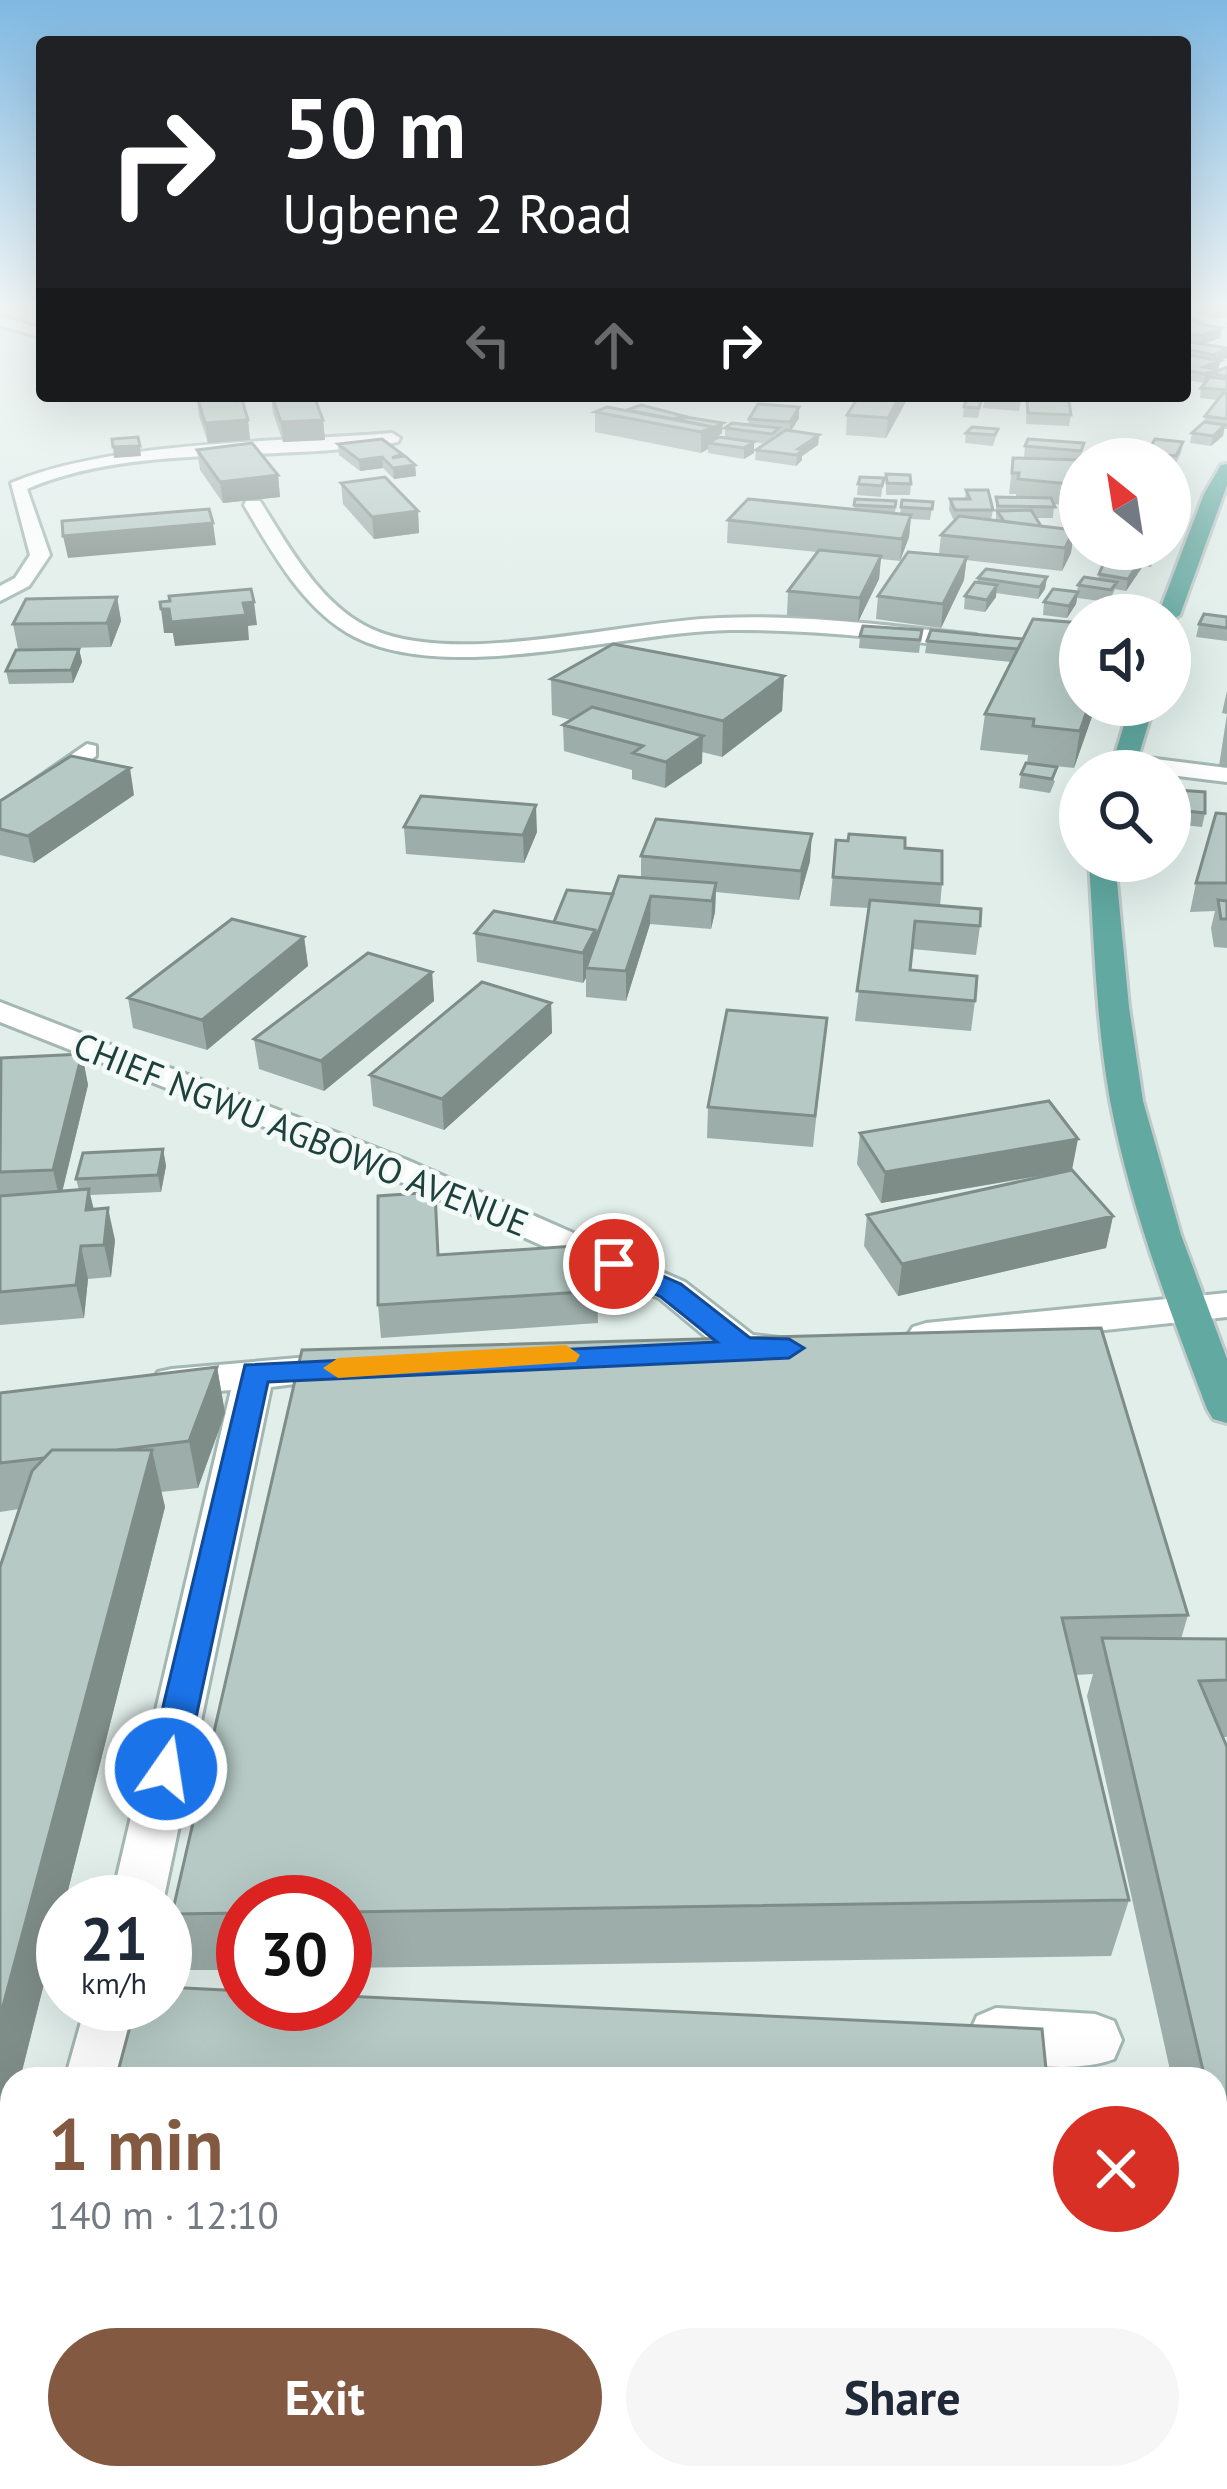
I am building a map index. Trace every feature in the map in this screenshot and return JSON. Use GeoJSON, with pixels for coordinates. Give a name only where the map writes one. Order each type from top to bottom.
{"type":"FeatureCollection","features":[{"type":"Feature","properties":{"kind":"main road"},"geometry":{"type":"LineString","coordinates":[[1177,594],[1213,494],[1227,469]]}},
{"type":"Feature","properties":{"kind":"main road"},"geometry":{"type":"LineString","coordinates":[[1104,882],[1119,1056],[1143,1163],[1188,1311],[1227,1409]]}},
{"type":"Feature","properties":{"kind":"street"},"geometry":{"type":"LineString","coordinates":[[0,595],[22,582],[40,555],[18,497],[17,487],[31,478],[89,465],[392,438]]}},
{"type":"Feature","properties":{"kind":"street"},"geometry":{"type":"LineString","coordinates":[[253,505],[286,561],[350,625],[399,644],[531,644],[692,625],[754,624],[991,643]]}},
{"type":"Feature","properties":{"kind":"street"},"geometry":{"type":"LineString","coordinates":[[0,816],[87,751]]}},
{"type":"Feature","properties":{"kind":"street"},"geometry":{"type":"LineString","coordinates":[[1191,772],[1227,775]]}},
{"type":"Feature","properties":{"kind":"street","name":"CHIEF NGWU AGBOWO AVENUE"},"geometry":{"type":"LineString","coordinates":[[0,1011],[395,1167],[671,1290],[744,1348],[801,1347],[680,1352]]}},
{"type":"Feature","properties":{"kind":"street"},"geometry":{"type":"LineString","coordinates":[[883,1340],[1227,1305]]}},
{"type":"Feature","properties":{"kind":"street"},"geometry":{"type":"LineString","coordinates":[[140,1386],[256,1372],[391,1365]]}},
{"type":"Feature","properties":{"kind":"street"},"geometry":{"type":"LineString","coordinates":[[143,1875],[256,1372]]}},
{"type":"Feature","properties":{"kind":"street"},"geometry":{"type":"LineString","coordinates":[[96,2067],[106,2031]]}},
{"type":"Feature","properties":{"kind":"street"},"geometry":{"type":"LineString","coordinates":[[955,2032],[1095,2040]]}},
{"type":"Feature","properties":{"kind":"building"},"geometry":{"type":"Polygon","coordinates":[[[649,422],[713,427],[701,432],[649,422]]]}},
{"type":"Feature","properties":{"kind":"building"},"geometry":{"type":"Polygon","coordinates":[[[1204,422],[1225,425],[1213,436],[1192,433],[1204,422]]]}},
{"type":"Feature","properties":{"kind":"building"},"geometry":{"type":"Polygon","coordinates":[[[732,423],[779,428],[772,434],[725,428],[732,423]]]}},
{"type":"Feature","properties":{"kind":"building"},"geometry":{"type":"Polygon","coordinates":[[[972,427],[998,429],[995,435],[966,433],[972,427]]]}},
{"type":"Feature","properties":{"kind":"building"},"geometry":{"type":"Polygon","coordinates":[[[786,430],[819,435],[798,449],[803,450],[797,455],[756,450],[786,430]]]}},
{"type":"Feature","properties":{"kind":"building"},"geometry":{"type":"Polygon","coordinates":[[[138,437],[140,446],[113,447],[112,439],[138,437]]]}},
{"type":"Feature","properties":{"kind":"building"},"geometry":{"type":"Polygon","coordinates":[[[719,437],[754,442],[744,448],[708,443],[719,437]]]}},
{"type":"Feature","properties":{"kind":"building"},"geometry":{"type":"Polygon","coordinates":[[[382,439],[402,454],[392,458],[405,456],[415,465],[393,468],[382,457],[359,460],[338,444],[382,439]]]}},
{"type":"Feature","properties":{"kind":"building"},"geometry":{"type":"Polygon","coordinates":[[[1028,439],[1059,441],[1059,449],[1025,446],[1028,439]]]}},
{"type":"Feature","properties":{"kind":"building"},"geometry":{"type":"Polygon","coordinates":[[[252,443],[278,475],[220,482],[197,450],[252,443]]]}},
{"type":"Feature","properties":{"kind":"building"},"geometry":{"type":"Polygon","coordinates":[[[1013,458],[1059,459],[1059,483],[1018,479],[1019,473],[1012,473],[1013,458]]]}},
{"type":"Feature","properties":{"kind":"building"},"geometry":{"type":"Polygon","coordinates":[[[886,474],[910,475],[911,484],[887,483],[886,474]]]}},
{"type":"Feature","properties":{"kind":"building"},"geometry":{"type":"Polygon","coordinates":[[[385,477],[418,511],[372,517],[341,483],[385,477]]]}},
{"type":"Feature","properties":{"kind":"building"},"geometry":{"type":"Polygon","coordinates":[[[860,477],[884,478],[882,486],[858,484],[860,477]]]}},
{"type":"Feature","properties":{"kind":"building"},"geometry":{"type":"Polygon","coordinates":[[[966,490],[988,490],[993,510],[955,510],[950,499],[970,499],[966,490]]]}},
{"type":"Feature","properties":{"kind":"building"},"geometry":{"type":"Polygon","coordinates":[[[996,497],[1051,498],[1055,507],[998,506],[996,497]]]}},
{"type":"Feature","properties":{"kind":"building"},"geometry":{"type":"Polygon","coordinates":[[[748,499],[911,515],[902,539],[728,520],[748,499]]]}},
{"type":"Feature","properties":{"kind":"building"},"geometry":{"type":"Polygon","coordinates":[[[855,499],[896,501],[895,507],[854,505],[855,499]]]}},
{"type":"Feature","properties":{"kind":"building"},"geometry":{"type":"Polygon","coordinates":[[[902,500],[933,502],[932,509],[901,507],[902,500]]]}},
{"type":"Feature","properties":{"kind":"building"},"geometry":{"type":"Polygon","coordinates":[[[209,509],[213,523],[63,536],[62,521],[209,509]]]}},
{"type":"Feature","properties":{"kind":"building"},"geometry":{"type":"Polygon","coordinates":[[[1031,510],[1041,526],[1002,521],[997,511],[1031,510]]]}},
{"type":"Feature","properties":{"kind":"building"},"geometry":{"type":"Polygon","coordinates":[[[959,516],[1059,528],[1059,547],[941,535],[959,516]]]}},
{"type":"Feature","properties":{"kind":"building"},"geometry":{"type":"Polygon","coordinates":[[[819,550],[881,556],[860,598],[788,591],[819,550]]]}},
{"type":"Feature","properties":{"kind":"building"},"geometry":{"type":"Polygon","coordinates":[[[908,552],[967,557],[943,604],[878,596],[908,552]]]}},
{"type":"Feature","properties":{"kind":"building"},"geometry":{"type":"Polygon","coordinates":[[[986,569],[1047,577],[1040,587],[978,578],[986,569]]]}},
{"type":"Feature","properties":{"kind":"building"},"geometry":{"type":"Polygon","coordinates":[[[1101,570],[1134,570],[1128,579],[1099,574],[1101,570]]]}},
{"type":"Feature","properties":{"kind":"building"},"geometry":{"type":"Polygon","coordinates":[[[1084,577],[1117,582],[1111,590],[1078,585],[1084,577]]]}},
{"type":"Feature","properties":{"kind":"building"},"geometry":{"type":"Polygon","coordinates":[[[975,582],[997,585],[987,600],[965,596],[975,582]]]}},
{"type":"Feature","properties":{"kind":"building"},"geometry":{"type":"Polygon","coordinates":[[[251,589],[254,602],[243,603],[246,615],[171,622],[169,609],[161,609],[160,602],[170,601],[169,596],[251,589]]]}},
{"type":"Feature","properties":{"kind":"building"},"geometry":{"type":"Polygon","coordinates":[[[1053,589],[1078,592],[1059,594],[1059,604],[1044,602],[1053,589]]]}},
{"type":"Feature","properties":{"kind":"building"},"geometry":{"type":"Polygon","coordinates":[[[117,597],[107,623],[13,624],[26,599],[117,597]]]}},
{"type":"Feature","properties":{"kind":"building"},"geometry":{"type":"Polygon","coordinates":[[[1204,614],[1227,617],[1227,628],[1199,624],[1204,614]]]}},
{"type":"Feature","properties":{"kind":"building"},"geometry":{"type":"Polygon","coordinates":[[[1033,619],[1059,621],[1059,726],[1082,726],[1080,731],[1033,726],[1034,719],[985,714],[1033,619]]]}},
{"type":"Feature","properties":{"kind":"building"},"geometry":{"type":"Polygon","coordinates":[[[863,626],[922,630],[920,640],[860,636],[863,626]]]}},
{"type":"Feature","properties":{"kind":"building"},"geometry":{"type":"Polygon","coordinates":[[[931,630],[1023,639],[1018,649],[927,641],[931,630]]]}},
{"type":"Feature","properties":{"kind":"building"},"geometry":{"type":"Polygon","coordinates":[[[613,644],[784,676],[723,721],[551,679],[613,644]]]}},
{"type":"Feature","properties":{"kind":"building"},"geometry":{"type":"Polygon","coordinates":[[[79,649],[71,670],[6,671],[16,650],[79,649]]]}},
{"type":"Feature","properties":{"kind":"building"},"geometry":{"type":"Polygon","coordinates":[[[592,707],[703,736],[666,762],[633,753],[643,746],[563,725],[592,707]]]}},
{"type":"Feature","properties":{"kind":"building"},"geometry":{"type":"Polygon","coordinates":[[[71,756],[130,768],[28,836],[0,829],[0,801],[71,756]]]}},
{"type":"Feature","properties":{"kind":"building"},"geometry":{"type":"Polygon","coordinates":[[[1026,763],[1057,767],[1052,779],[1021,774],[1026,763]]]}},
{"type":"Feature","properties":{"kind":"building"},"geometry":{"type":"Polygon","coordinates":[[[1191,791],[1205,792],[1205,813],[1191,812],[1191,791]]]}},
{"type":"Feature","properties":{"kind":"building"},"geometry":{"type":"Polygon","coordinates":[[[421,796],[536,805],[523,835],[404,827],[421,796]]]}},
{"type":"Feature","properties":{"kind":"building"},"geometry":{"type":"Polygon","coordinates":[[[1216,813],[1227,814],[1227,883],[1196,883],[1216,813]]]}},
{"type":"Feature","properties":{"kind":"building"},"geometry":{"type":"Polygon","coordinates":[[[656,819],[812,834],[801,871],[641,856],[656,819]]]}},
{"type":"Feature","properties":{"kind":"building"},"geometry":{"type":"Polygon","coordinates":[[[849,834],[905,838],[905,848],[942,851],[942,884],[833,877],[836,840],[848,841],[849,834]]]}},
{"type":"Feature","properties":{"kind":"building"},"geometry":{"type":"Polygon","coordinates":[[[619,876],[716,883],[712,901],[651,896],[626,971],[586,968],[619,876]]]}},
{"type":"Feature","properties":{"kind":"building"},"geometry":{"type":"Polygon","coordinates":[[[567,890],[613,894],[596,938],[595,930],[554,922],[567,890]]]}},
{"type":"Feature","properties":{"kind":"building"},"geometry":{"type":"Polygon","coordinates":[[[870,900],[981,909],[980,926],[915,921],[910,970],[977,976],[975,1001],[857,991],[870,900]]]}},
{"type":"Feature","properties":{"kind":"building"},"geometry":{"type":"Polygon","coordinates":[[[1218,900],[1227,901],[1227,919],[1221,919],[1218,900]]]}},
{"type":"Feature","properties":{"kind":"building"},"geometry":{"type":"Polygon","coordinates":[[[494,911],[595,930],[583,953],[475,933],[494,911]]]}},
{"type":"Feature","properties":{"kind":"building"},"geometry":{"type":"Polygon","coordinates":[[[232,919],[304,937],[202,1020],[128,998],[232,919]]]}},
{"type":"Feature","properties":{"kind":"building"},"geometry":{"type":"Polygon","coordinates":[[[368,953],[432,972],[321,1061],[254,1039],[368,953]]]}},
{"type":"Feature","properties":{"kind":"building"},"geometry":{"type":"Polygon","coordinates":[[[482,982],[551,1003],[442,1099],[370,1075],[482,982]]]}},
{"type":"Feature","properties":{"kind":"building"},"geometry":{"type":"Polygon","coordinates":[[[727,1010],[827,1018],[815,1116],[708,1107],[727,1010]]]}},
{"type":"Feature","properties":{"kind":"building"},"geometry":{"type":"Polygon","coordinates":[[[82,1054],[53,1170],[0,1172],[1,1058],[82,1054]]]}},
{"type":"Feature","properties":{"kind":"building"},"geometry":{"type":"Polygon","coordinates":[[[1049,1101],[1078,1139],[885,1172],[860,1133],[1049,1101]]]}},
{"type":"Feature","properties":{"kind":"building"},"geometry":{"type":"Polygon","coordinates":[[[163,1149],[158,1175],[76,1179],[83,1153],[163,1149]]]}},
{"type":"Feature","properties":{"kind":"building"},"geometry":{"type":"Polygon","coordinates":[[[1072,1170],[1113,1216],[902,1264],[867,1215],[1072,1170]]]}},
{"type":"Feature","properties":{"kind":"building"},"geometry":{"type":"Polygon","coordinates":[[[89,1189],[86,1210],[108,1208],[104,1245],[81,1246],[76,1285],[0,1292],[0,1196],[89,1189]]]}},
{"type":"Feature","properties":{"kind":"building"},"geometry":{"type":"Polygon","coordinates":[[[435,1192],[438,1255],[590,1245],[597,1291],[378,1305],[378,1196],[435,1192]]]}},
{"type":"Feature","properties":{"kind":"building"},"geometry":{"type":"Polygon","coordinates":[[[1101,1328],[1188,1615],[1062,1618],[1129,1900],[372,1912],[372,1875],[216,1875],[216,1913],[192,1914],[192,1875],[181,1875],[302,1350],[1101,1328]]]}},
{"type":"Feature","properties":{"kind":"building"},"geometry":{"type":"Polygon","coordinates":[[[217,1367],[189,1441],[116,1450],[52,1450],[44,1458],[0,1463],[0,1393],[217,1367]]]}},
{"type":"Feature","properties":{"kind":"building"},"geometry":{"type":"Polygon","coordinates":[[[52,1450],[152,1450],[0,2017],[0,1567],[32,1471],[52,1450]]]}},
{"type":"Feature","properties":{"kind":"building"},"geometry":{"type":"Polygon","coordinates":[[[1102,1638],[1227,1639],[1227,1680],[1199,1681],[1227,1747],[1227,2067],[1202,2067],[1102,1638]]]}},
{"type":"Feature","properties":{"kind":"building"},"geometry":{"type":"Polygon","coordinates":[[[192,1988],[216,1990],[216,2031],[372,2031],[372,1997],[1042,2029],[1046,2067],[119,2067],[129,2031],[192,2031],[192,1988]]]}},
{"type":"Feature","properties":{"kind":"slow traffic"},"geometry":{"type":"LineString","coordinates":[[338,1368],[566,1355]]}},
{"type":"Feature","properties":{"kind":"route"},"geometry":{"type":"LineString","coordinates":[[166,1769],[256,1372],[789,1348],[744,1348],[671,1290],[614,1264]]}}]}
